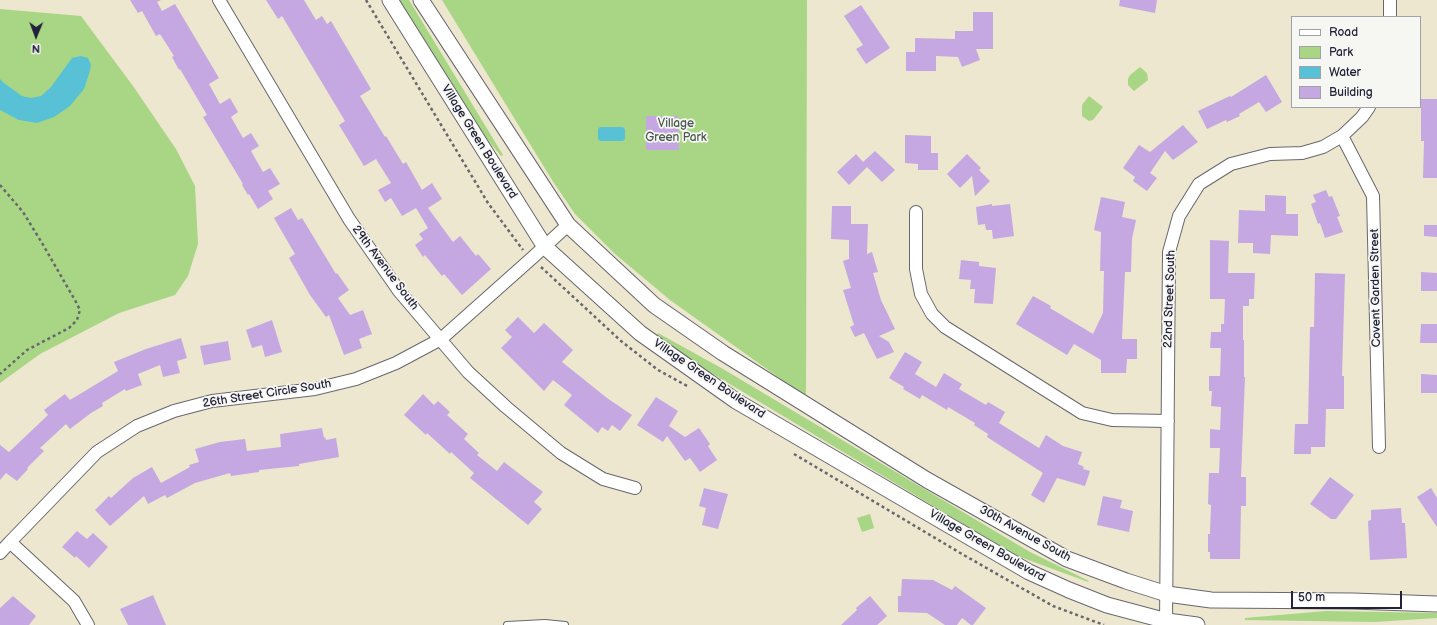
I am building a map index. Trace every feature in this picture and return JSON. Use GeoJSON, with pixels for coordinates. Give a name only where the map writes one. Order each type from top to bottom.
{"type":"FeatureCollection","features":[{"type":"Feature","properties":{"kind":"street","name":"29th Avenue South"},"geometry":{"type":"LineString","coordinates":[[219,0],[349,219],[400,291],[474,377],[506,408],[561,453],[603,479],[635,488]]}},
{"type":"Feature","properties":{"kind":"street","name":"Village Green Boulevard"},"geometry":{"type":"LineString","coordinates":[[390,0],[544,247],[640,333],[736,401],[1029,572],[1107,605],[1166,623],[1197,625]]}},
{"type":"Feature","properties":{"kind":"street"},"geometry":{"type":"LineString","coordinates":[[421,0],[568,225]]}},
{"type":"Feature","properties":{"kind":"street"},"geometry":{"type":"LineString","coordinates":[[1390,0],[1390,16]]}},
{"type":"Feature","properties":{"kind":"street","name":"22nd Street South"},"geometry":{"type":"LineString","coordinates":[[1166,623],[1169,252],[1179,216],[1199,184],[1231,164],[1270,154],[1302,153],[1323,146],[1342,136],[1362,118],[1368,108]]}},
{"type":"Feature","properties":{"kind":"street","name":"Covent Garden Street"},"geometry":{"type":"LineString","coordinates":[[1342,136],[1374,196],[1379,447]]}},
{"type":"Feature","properties":{"kind":"street"},"geometry":{"type":"LineString","coordinates":[[916,212],[916,269],[922,294],[932,314],[945,327],[1082,413],[1112,420],[1168,422]]}},
{"type":"Feature","properties":{"kind":"street","name":"26th Street Circle South"},"geometry":{"type":"LineString","coordinates":[[0,554],[97,452],[137,426],[174,411],[212,401],[315,388],[356,379],[396,363],[441,339],[568,225]]}},
{"type":"Feature","properties":{"kind":"street","name":"30th Avenue South"},"geometry":{"type":"LineString","coordinates":[[568,225],[654,305],[723,353],[927,480],[1067,559],[1126,581],[1167,594],[1211,600],[1353,601],[1437,604]]}},
{"type":"Feature","properties":{"kind":"street"},"geometry":{"type":"LineString","coordinates":[[10,542],[74,602],[88,625]]}},
{"type":"Feature","properties":{"kind":"lane"},"geometry":{"type":"LineString","coordinates":[[508,625],[545,623],[565,625]]}},
{"type":"Feature","properties":{"kind":"path"},"geometry":{"type":"LineString","coordinates":[[0,185],[23,212],[80,310],[77,320],[69,328],[27,350],[0,374]]}},
{"type":"Feature","properties":{"kind":"green space"},"geometry":{"type":"Polygon","coordinates":[[[398,0],[409,0],[503,155],[501,156],[471,120],[398,0]]]}},
{"type":"Feature","properties":{"kind":"green space","name":"Village Green Park"},"geometry":{"type":"Polygon","coordinates":[[[442,0],[807,0],[806,397],[670,300],[615,254],[575,214],[552,180],[442,0]]]}},
{"type":"Feature","properties":{"kind":"green space"},"geometry":{"type":"Polygon","coordinates":[[[0,9],[81,16],[133,86],[176,149],[195,186],[198,244],[188,276],[175,295],[119,313],[40,354],[0,383],[0,9]]]}},
{"type":"Feature","properties":{"kind":"green space"},"geometry":{"type":"Polygon","coordinates":[[[1140,67],[1147,73],[1148,80],[1134,91],[1128,85],[1128,79],[1130,75],[1140,67]]]}},
{"type":"Feature","properties":{"kind":"green space"},"geometry":{"type":"Polygon","coordinates":[[[1089,96],[1103,107],[1093,120],[1089,121],[1082,116],[1082,105],[1089,96]]]}},
{"type":"Feature","properties":{"kind":"green space"},"geometry":{"type":"Polygon","coordinates":[[[658,333],[723,369],[1030,552],[1089,581],[1088,582],[1015,555],[698,365],[657,335],[658,333]]]}},
{"type":"Feature","properties":{"kind":"green space"},"geometry":{"type":"Polygon","coordinates":[[[870,514],[874,528],[862,532],[857,518],[870,514]]]}},
{"type":"Feature","properties":{"kind":"green space"},"geometry":{"type":"Polygon","coordinates":[[[1326,611],[1437,613],[1437,618],[1375,622],[1245,620],[1245,618],[1326,611]]]}},
{"type":"Feature","properties":{"kind":"water"},"geometry":{"type":"Polygon","coordinates":[[[81,56],[88,58],[91,65],[84,89],[70,106],[54,117],[37,123],[19,120],[0,110],[0,79],[22,96],[31,98],[41,96],[51,87],[72,58],[81,56]]]}},
{"type":"Feature","properties":{"kind":"water"},"geometry":{"type":"Polygon","coordinates":[[[600,127],[623,127],[625,129],[625,139],[623,141],[600,141],[598,139],[598,129],[600,127]]]}},
{"type":"Feature","properties":{"kind":"building"},"geometry":{"type":"Polygon","coordinates":[[[130,0],[161,0],[157,2],[162,11],[175,4],[219,78],[209,84],[220,104],[230,98],[238,112],[231,117],[243,138],[251,133],[259,146],[251,151],[263,172],[270,168],[280,184],[268,191],[273,199],[258,209],[242,185],[243,184],[203,117],[207,115],[180,69],[179,70],[172,57],[174,56],[160,34],[156,36],[142,11],[138,13],[130,0]]]}},
{"type":"Feature","properties":{"kind":"building"},"geometry":{"type":"Polygon","coordinates":[[[266,0],[304,0],[316,20],[322,16],[327,24],[331,21],[371,89],[360,96],[385,137],[386,136],[403,164],[406,162],[422,190],[432,183],[442,199],[428,208],[453,242],[460,236],[476,256],[478,254],[491,269],[462,295],[444,274],[442,276],[425,255],[423,257],[415,245],[423,239],[419,234],[428,228],[416,208],[402,216],[391,198],[385,202],[378,190],[391,183],[376,159],[364,166],[339,125],[345,121],[282,16],[278,19],[266,0]]]}},
{"type":"Feature","properties":{"kind":"building"},"geometry":{"type":"Polygon","coordinates":[[[1120,0],[1157,0],[1155,13],[1119,6],[1120,0]]]}},
{"type":"Feature","properties":{"kind":"building"},"geometry":{"type":"Polygon","coordinates":[[[861,5],[890,48],[866,64],[856,49],[863,45],[844,16],[861,5]]]}},
{"type":"Feature","properties":{"kind":"building"},"geometry":{"type":"Polygon","coordinates":[[[973,12],[993,12],[993,49],[976,49],[980,60],[962,67],[958,57],[936,56],[936,71],[906,71],[906,52],[915,52],[915,38],[955,39],[955,31],[973,31],[973,12]]]}},
{"type":"Feature","properties":{"kind":"building"},"geometry":{"type":"Polygon","coordinates":[[[1266,75],[1282,102],[1266,112],[1259,102],[1239,114],[1240,116],[1227,122],[1226,120],[1207,129],[1198,111],[1230,96],[1231,97],[1266,75]]]}},
{"type":"Feature","properties":{"kind":"building"},"geometry":{"type":"Polygon","coordinates":[[[1421,99],[1437,99],[1437,178],[1423,178],[1424,141],[1421,141],[1421,99]]]}},
{"type":"Feature","properties":{"kind":"building"},"geometry":{"type":"Polygon","coordinates":[[[646,116],[678,116],[679,150],[646,150],[646,116]]]}},
{"type":"Feature","properties":{"kind":"building"},"geometry":{"type":"Polygon","coordinates":[[[1183,125],[1198,142],[1173,160],[1165,151],[1150,173],[1157,178],[1147,191],[1133,181],[1135,177],[1123,168],[1139,145],[1150,152],[1183,125]]]}},
{"type":"Feature","properties":{"kind":"building"},"geometry":{"type":"Polygon","coordinates":[[[905,135],[931,136],[931,153],[938,153],[938,170],[918,170],[918,164],[905,163],[905,135]]]}},
{"type":"Feature","properties":{"kind":"building"},"geometry":{"type":"Polygon","coordinates":[[[875,151],[895,170],[882,182],[867,167],[849,185],[837,172],[856,154],[863,162],[875,151]]]}},
{"type":"Feature","properties":{"kind":"building"},"geometry":{"type":"Polygon","coordinates":[[[967,154],[981,168],[979,170],[990,181],[975,196],[972,176],[960,188],[947,174],[967,154]]]}},
{"type":"Feature","properties":{"kind":"building"},"geometry":{"type":"Polygon","coordinates":[[[1326,190],[1329,197],[1332,196],[1340,216],[1337,217],[1343,232],[1325,238],[1311,204],[1316,202],[1313,195],[1326,190]]]}},
{"type":"Feature","properties":{"kind":"building"},"geometry":{"type":"Polygon","coordinates":[[[1265,195],[1286,196],[1286,214],[1298,214],[1298,236],[1271,235],[1270,254],[1253,253],[1253,243],[1238,243],[1239,210],[1265,211],[1265,195]]]}},
{"type":"Feature","properties":{"kind":"building"},"geometry":{"type":"Polygon","coordinates":[[[1101,197],[1125,202],[1122,217],[1136,220],[1132,239],[1131,272],[1125,272],[1122,339],[1137,339],[1137,359],[1127,359],[1126,373],[1101,373],[1101,360],[1074,344],[1067,355],[1016,324],[1033,296],[1093,334],[1103,313],[1104,271],[1100,271],[1101,232],[1094,230],[1101,197]]]}},
{"type":"Feature","properties":{"kind":"building"},"geometry":{"type":"Polygon","coordinates":[[[992,204],[992,206],[1010,204],[1014,236],[993,239],[992,230],[986,230],[985,224],[978,225],[976,207],[992,204]]]}},
{"type":"Feature","properties":{"kind":"building"},"geometry":{"type":"Polygon","coordinates":[[[832,206],[851,206],[851,224],[868,224],[867,254],[872,252],[878,272],[873,273],[881,300],[895,329],[879,336],[889,342],[894,352],[877,359],[864,333],[855,337],[850,327],[854,325],[843,290],[851,288],[843,261],[849,259],[849,240],[831,239],[832,206]]]}},
{"type":"Feature","properties":{"kind":"building"},"geometry":{"type":"Polygon","coordinates":[[[291,208],[298,220],[302,218],[336,274],[337,273],[349,290],[338,298],[350,315],[363,310],[372,334],[359,339],[362,348],[344,355],[329,315],[326,317],[310,295],[289,258],[295,254],[274,218],[291,208]]]}},
{"type":"Feature","properties":{"kind":"building"},"geometry":{"type":"Polygon","coordinates":[[[1424,225],[1437,225],[1437,237],[1424,236],[1424,225]]]}},
{"type":"Feature","properties":{"kind":"building"},"geometry":{"type":"Polygon","coordinates":[[[1210,240],[1229,241],[1228,273],[1255,273],[1254,299],[1249,299],[1249,306],[1243,306],[1245,377],[1241,477],[1246,477],[1246,506],[1241,506],[1240,559],[1210,559],[1210,552],[1208,552],[1211,505],[1208,504],[1209,473],[1219,473],[1220,448],[1210,448],[1210,429],[1220,430],[1221,407],[1211,406],[1212,391],[1209,391],[1209,376],[1220,376],[1221,348],[1210,348],[1211,332],[1221,332],[1221,324],[1224,324],[1225,299],[1210,299],[1210,240]]]}},
{"type":"Feature","properties":{"kind":"building"},"geometry":{"type":"Polygon","coordinates":[[[961,260],[979,262],[979,266],[996,268],[993,304],[974,303],[975,289],[970,289],[971,280],[959,279],[961,260]]]}},
{"type":"Feature","properties":{"kind":"building"},"geometry":{"type":"Polygon","coordinates":[[[1421,272],[1437,273],[1437,291],[1421,291],[1421,272]]]}},
{"type":"Feature","properties":{"kind":"building"},"geometry":{"type":"Polygon","coordinates":[[[1315,273],[1345,274],[1342,376],[1344,376],[1344,409],[1326,409],[1325,447],[1311,447],[1311,454],[1294,454],[1295,424],[1308,424],[1310,327],[1314,327],[1315,273]]]}},
{"type":"Feature","properties":{"kind":"building"},"geometry":{"type":"Polygon","coordinates":[[[518,317],[534,333],[544,323],[573,350],[562,362],[607,398],[632,415],[620,431],[612,425],[608,431],[602,427],[598,433],[564,405],[572,395],[553,380],[544,391],[501,348],[512,337],[505,330],[518,317]]]}},
{"type":"Feature","properties":{"kind":"building"},"geometry":{"type":"Polygon","coordinates":[[[272,320],[282,352],[265,357],[262,345],[252,348],[246,330],[272,320]]]}},
{"type":"Feature","properties":{"kind":"building"},"geometry":{"type":"Polygon","coordinates":[[[1421,324],[1437,324],[1437,343],[1420,343],[1421,324]]]}},
{"type":"Feature","properties":{"kind":"building"},"geometry":{"type":"Polygon","coordinates":[[[181,338],[187,358],[177,361],[180,373],[163,377],[160,365],[138,374],[142,385],[126,391],[125,389],[102,403],[103,406],[70,429],[66,424],[40,448],[44,451],[27,468],[28,469],[17,481],[6,473],[0,480],[0,445],[9,452],[48,415],[44,410],[65,394],[70,400],[118,371],[114,362],[146,349],[181,338]]]}},
{"type":"Feature","properties":{"kind":"building"},"geometry":{"type":"Polygon","coordinates":[[[228,341],[231,360],[204,365],[200,346],[228,341]]]}},
{"type":"Feature","properties":{"kind":"building"},"geometry":{"type":"Polygon","coordinates":[[[905,352],[922,362],[915,374],[936,387],[944,373],[962,384],[959,389],[986,405],[988,402],[1005,412],[999,423],[1039,448],[1046,435],[1063,446],[1082,452],[1078,464],[1084,467],[1083,469],[1090,471],[1085,486],[1057,478],[1044,503],[1031,495],[1043,473],[987,437],[988,434],[974,425],[975,423],[948,407],[947,410],[922,395],[920,399],[903,389],[904,387],[889,378],[905,352]]]}},
{"type":"Feature","properties":{"kind":"building"},"geometry":{"type":"Polygon","coordinates":[[[1421,374],[1437,375],[1437,393],[1421,393],[1421,374]]]}},
{"type":"Feature","properties":{"kind":"building"},"geometry":{"type":"Polygon","coordinates":[[[423,394],[434,405],[438,401],[450,412],[447,415],[468,434],[464,439],[479,453],[477,455],[497,471],[504,462],[543,492],[534,502],[542,509],[528,525],[470,478],[474,473],[451,452],[450,454],[404,415],[423,394]]]}},
{"type":"Feature","properties":{"kind":"building"},"geometry":{"type":"Polygon","coordinates":[[[656,397],[678,411],[669,426],[685,437],[699,428],[710,444],[708,446],[717,460],[700,472],[690,458],[685,461],[667,436],[663,442],[637,425],[656,397]]]}},
{"type":"Feature","properties":{"kind":"building"},"geometry":{"type":"Polygon","coordinates":[[[322,428],[324,438],[325,437],[326,440],[336,438],[339,457],[299,464],[299,466],[259,470],[259,472],[231,476],[230,473],[195,483],[167,498],[165,495],[148,504],[144,496],[110,526],[95,510],[109,496],[111,498],[133,478],[152,467],[161,483],[190,467],[189,465],[199,462],[195,449],[220,442],[245,439],[247,451],[281,447],[280,434],[322,428]]]}},
{"type":"Feature","properties":{"kind":"building"},"geometry":{"type":"Polygon","coordinates":[[[1330,477],[1354,495],[1336,519],[1331,519],[1310,504],[1330,477]]]}},
{"type":"Feature","properties":{"kind":"building"},"geometry":{"type":"Polygon","coordinates":[[[704,488],[728,494],[718,529],[702,525],[706,508],[699,506],[704,488]]]}},
{"type":"Feature","properties":{"kind":"building"},"geometry":{"type":"Polygon","coordinates":[[[1431,488],[1437,498],[1437,527],[1417,497],[1431,488]]]}},
{"type":"Feature","properties":{"kind":"building"},"geometry":{"type":"Polygon","coordinates":[[[1103,496],[1122,500],[1120,508],[1133,511],[1129,532],[1097,525],[1103,496]]]}},
{"type":"Feature","properties":{"kind":"building"},"geometry":{"type":"Polygon","coordinates":[[[1401,508],[1402,523],[1405,523],[1407,558],[1370,560],[1368,521],[1371,520],[1371,510],[1401,508]]]}},
{"type":"Feature","properties":{"kind":"building"},"geometry":{"type":"Polygon","coordinates":[[[77,531],[87,539],[93,533],[108,547],[89,568],[76,556],[75,558],[62,547],[77,531]]]}},
{"type":"Feature","properties":{"kind":"building"},"geometry":{"type":"Polygon","coordinates":[[[902,579],[933,580],[952,590],[955,586],[986,608],[973,625],[962,618],[957,625],[945,625],[927,613],[898,612],[898,596],[901,596],[902,579]]]}},
{"type":"Feature","properties":{"kind":"building"},"geometry":{"type":"Polygon","coordinates":[[[153,595],[166,625],[128,625],[120,609],[153,595]]]}},
{"type":"Feature","properties":{"kind":"building"},"geometry":{"type":"Polygon","coordinates":[[[13,596],[36,616],[29,625],[0,625],[0,608],[13,596]]]}},
{"type":"Feature","properties":{"kind":"building"},"geometry":{"type":"Polygon","coordinates":[[[870,596],[887,616],[877,625],[841,625],[857,610],[856,608],[870,596]]]}}]}
